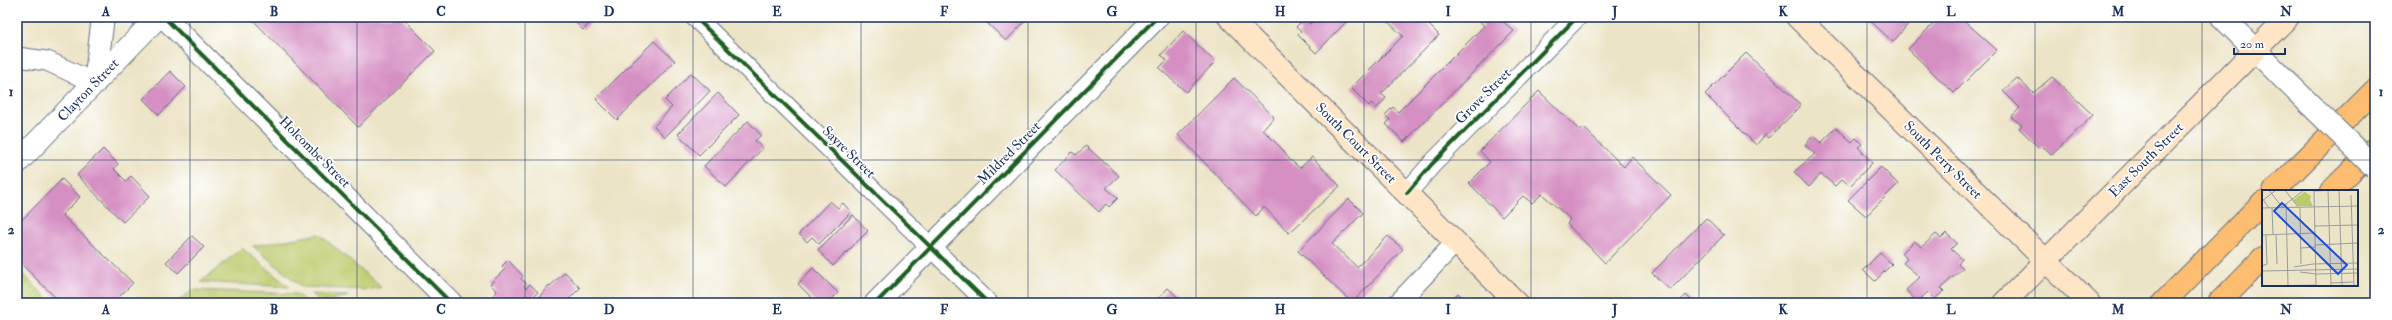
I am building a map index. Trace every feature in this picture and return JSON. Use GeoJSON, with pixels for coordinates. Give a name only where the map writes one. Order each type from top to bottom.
{"type":"FeatureCollection","features":[{"type":"Feature","properties":{"kind":"highway"},"geometry":{"type":"LineString","coordinates":[[2275,190],[2375,90]]}},
{"type":"Feature","properties":{"kind":"highway"},"geometry":{"type":"LineString","coordinates":[[2332,190],[2375,148]]}},
{"type":"Feature","properties":{"kind":"highway"},"geometry":{"type":"LineString","coordinates":[[2163,303],[2262,203]]}},
{"type":"Feature","properties":{"kind":"highway"},"geometry":{"type":"LineString","coordinates":[[2219,303],[2262,259]]}},
{"type":"Feature","properties":{"kind":"main road","name":"South Court Street"},"geometry":{"type":"LineString","coordinates":[[1229,17],[1518,303]]}},
{"type":"Feature","properties":{"kind":"main road","name":"South Perry Street"},"geometry":{"type":"LineString","coordinates":[[1797,17],[2083,297]]}},
{"type":"Feature","properties":{"kind":"main road","name":"East South Street"},"geometry":{"type":"LineString","coordinates":[[2004,303],[2288,17]]}},
{"type":"Feature","properties":{"kind":"street"},"geometry":{"type":"LineString","coordinates":[[17,57],[46,60],[95,83],[104,17]]}},
{"type":"Feature","properties":{"kind":"street","name":"Clayton Street"},"geometry":{"type":"LineString","coordinates":[[17,163],[158,17]]}},
{"type":"Feature","properties":{"kind":"street","name":"Holcombe Street"},"geometry":{"type":"LineString","coordinates":[[164,17],[451,303]]}},
{"type":"Feature","properties":{"kind":"street","name":"Sayre Street"},"geometry":{"type":"LineString","coordinates":[[695,17],[988,303]]}},
{"type":"Feature","properties":{"kind":"street","name":"Mildred Street"},"geometry":{"type":"LineString","coordinates":[[876,303],[1157,17]]}},
{"type":"Feature","properties":{"kind":"street","name":"Grove Street"},"geometry":{"type":"LineString","coordinates":[[1406,193],[1432,164],[1577,17]]}},
{"type":"Feature","properties":{"kind":"street"},"geometry":{"type":"LineString","coordinates":[[2222,17],[2375,168]]}},
{"type":"Feature","properties":{"kind":"street"},"geometry":{"type":"LineString","coordinates":[[1398,303],[1456,242]]}},
{"type":"Feature","properties":{"kind":"green space"},"geometry":{"type":"Polygon","coordinates":[[[319,234],[381,287],[368,290],[302,287],[253,246],[319,234]]]}},
{"type":"Feature","properties":{"kind":"green space"},"geometry":{"type":"Polygon","coordinates":[[[242,248],[289,287],[201,282],[242,248]]]}},
{"type":"Feature","properties":{"kind":"green space"},"geometry":{"type":"Polygon","coordinates":[[[17,268],[52,303],[17,303],[17,268]]]}},
{"type":"Feature","properties":{"kind":"green space"},"geometry":{"type":"Polygon","coordinates":[[[192,290],[297,294],[307,303],[177,303],[192,290]]]}},
{"type":"Feature","properties":{"kind":"green space"},"geometry":{"type":"Polygon","coordinates":[[[311,294],[348,296],[320,303],[311,294]]]}},
{"type":"Feature","properties":{"kind":"building"},"geometry":{"type":"Polygon","coordinates":[[[254,17],[401,17],[435,51],[358,127],[252,19],[254,17]]]}},
{"type":"Feature","properties":{"kind":"building"},"geometry":{"type":"Polygon","coordinates":[[[570,17],[596,17],[583,30],[570,17]]]}},
{"type":"Feature","properties":{"kind":"building"},"geometry":{"type":"Polygon","coordinates":[[[981,17],[1029,17],[1006,41],[981,17]]]}},
{"type":"Feature","properties":{"kind":"building"},"geometry":{"type":"Polygon","coordinates":[[[1316,17],[1351,17],[1316,53],[1298,35],[1301,32],[1296,27],[1304,19],[1310,24],[1316,17]]]}},
{"type":"Feature","properties":{"kind":"building"},"geometry":{"type":"Polygon","coordinates":[[[1383,17],[1414,17],[1412,19],[1416,23],[1422,18],[1439,35],[1381,94],[1386,98],[1377,108],[1371,103],[1369,106],[1351,88],[1403,36],[1383,17]]]}},
{"type":"Feature","properties":{"kind":"building"},"geometry":{"type":"Polygon","coordinates":[[[1482,17],[1498,17],[1514,31],[1404,142],[1386,124],[1390,120],[1385,115],[1393,107],[1398,112],[1484,26],[1479,20],[1482,17]]]}},
{"type":"Feature","properties":{"kind":"building"},"geometry":{"type":"Polygon","coordinates":[[[1866,17],[1914,17],[1893,42],[1866,17]]]}},
{"type":"Feature","properties":{"kind":"building"},"geometry":{"type":"Polygon","coordinates":[[[1940,17],[1960,17],[1997,50],[1954,93],[1908,49],[1940,17]]]}},
{"type":"Feature","properties":{"kind":"building"},"geometry":{"type":"Polygon","coordinates":[[[1183,31],[1215,62],[1186,92],[1159,68],[1167,60],[1161,55],[1183,31]]]}},
{"type":"Feature","properties":{"kind":"building"},"geometry":{"type":"Polygon","coordinates":[[[654,41],[675,61],[617,120],[596,99],[654,41]]]}},
{"type":"Feature","properties":{"kind":"building"},"geometry":{"type":"Polygon","coordinates":[[[1746,53],[1800,104],[1800,107],[1768,138],[1765,135],[1756,145],[1705,94],[1746,53]]]}},
{"type":"Feature","properties":{"kind":"building"},"geometry":{"type":"Polygon","coordinates":[[[170,71],[186,87],[159,115],[143,99],[170,71]]]}},
{"type":"Feature","properties":{"kind":"building"},"geometry":{"type":"Polygon","coordinates":[[[691,73],[710,91],[665,137],[654,126],[672,107],[665,100],[691,73]]]}},
{"type":"Feature","properties":{"kind":"building"},"geometry":{"type":"Polygon","coordinates":[[[2052,77],[2093,115],[2052,155],[2044,147],[2041,150],[2019,128],[2022,125],[2011,117],[2020,108],[2003,91],[2017,78],[2033,93],[2052,77]]]}},
{"type":"Feature","properties":{"kind":"building"},"geometry":{"type":"Polygon","coordinates":[[[1234,78],[1274,117],[1263,130],[1283,150],[1289,159],[1300,168],[1312,157],[1340,186],[1289,233],[1264,207],[1256,216],[1178,135],[1234,78]]]}},
{"type":"Feature","properties":{"kind":"building"},"geometry":{"type":"Polygon","coordinates":[[[1539,91],[1580,131],[1584,128],[1624,167],[1632,157],[1671,195],[1605,263],[1567,224],[1570,219],[1542,194],[1532,203],[1523,196],[1502,217],[1469,183],[1490,162],[1480,151],[1539,91]]]}},
{"type":"Feature","properties":{"kind":"building"},"geometry":{"type":"Polygon","coordinates":[[[718,93],[739,115],[699,155],[678,134],[718,93]]]}},
{"type":"Feature","properties":{"kind":"building"},"geometry":{"type":"Polygon","coordinates":[[[748,121],[761,135],[755,141],[763,148],[726,187],[704,166],[748,121]]]}},
{"type":"Feature","properties":{"kind":"building"},"geometry":{"type":"Polygon","coordinates":[[[1836,128],[1852,142],[1856,138],[1862,144],[1858,147],[1872,163],[1850,186],[1842,179],[1835,186],[1821,174],[1809,187],[1794,172],[1815,154],[1805,145],[1813,136],[1821,143],[1836,128]]]}},
{"type":"Feature","properties":{"kind":"building"},"geometry":{"type":"Polygon","coordinates":[[[1086,146],[1119,176],[1106,188],[1118,198],[1109,207],[1106,204],[1099,212],[1055,170],[1072,152],[1076,155],[1086,146]]]}},
{"type":"Feature","properties":{"kind":"building"},"geometry":{"type":"Polygon","coordinates":[[[103,149],[118,164],[114,169],[126,181],[131,176],[150,196],[123,222],[77,175],[103,149]]]}},
{"type":"Feature","properties":{"kind":"building"},"geometry":{"type":"Polygon","coordinates":[[[1881,167],[1898,184],[1866,216],[1848,200],[1881,167]]]}},
{"type":"Feature","properties":{"kind":"building"},"geometry":{"type":"Polygon","coordinates":[[[62,179],[80,197],[62,215],[133,283],[113,303],[61,303],[17,260],[17,225],[62,179]]]}},
{"type":"Feature","properties":{"kind":"building"},"geometry":{"type":"Polygon","coordinates":[[[1349,199],[1363,213],[1332,244],[1357,267],[1388,236],[1403,249],[1352,303],[1298,251],[1349,199]]]}},
{"type":"Feature","properties":{"kind":"building"},"geometry":{"type":"Polygon","coordinates":[[[830,201],[838,208],[843,203],[851,212],[819,244],[812,237],[807,242],[799,234],[830,201]]]}},
{"type":"Feature","properties":{"kind":"building"},"geometry":{"type":"Polygon","coordinates":[[[853,215],[868,231],[833,266],[818,250],[853,215]]]}},
{"type":"Feature","properties":{"kind":"building"},"geometry":{"type":"Polygon","coordinates":[[[1706,218],[1724,235],[1670,290],[1652,273],[1706,218]]]}},
{"type":"Feature","properties":{"kind":"building"},"geometry":{"type":"Polygon","coordinates":[[[1946,233],[1957,243],[1951,249],[1962,259],[1958,264],[1963,268],[1941,288],[1944,291],[1935,299],[1928,292],[1917,302],[1906,290],[1920,277],[1903,263],[1907,259],[1902,253],[1914,241],[1922,247],[1936,234],[1941,238],[1946,233]]]}},
{"type":"Feature","properties":{"kind":"building"},"geometry":{"type":"Polygon","coordinates":[[[192,236],[204,247],[178,273],[166,262],[192,236]]]}},
{"type":"Feature","properties":{"kind":"building"},"geometry":{"type":"Polygon","coordinates":[[[1880,253],[1892,264],[1875,281],[1863,270],[1880,253]]]}},
{"type":"Feature","properties":{"kind":"building"},"geometry":{"type":"Polygon","coordinates":[[[508,260],[523,276],[521,279],[526,283],[524,286],[526,288],[530,284],[538,292],[527,303],[521,300],[517,303],[507,301],[500,303],[493,296],[497,291],[490,284],[505,269],[502,266],[508,260]]]}},
{"type":"Feature","properties":{"kind":"building"},"geometry":{"type":"Polygon","coordinates":[[[813,268],[838,293],[828,303],[817,303],[798,284],[813,268]]]}},
{"type":"Feature","properties":{"kind":"building"},"geometry":{"type":"Polygon","coordinates":[[[565,272],[580,288],[565,303],[534,303],[549,285],[550,286],[565,272]]]}},
{"type":"Feature","properties":{"kind":"building"},"geometry":{"type":"Polygon","coordinates":[[[1168,288],[1184,303],[1154,303],[1168,288]]]}},
{"type":"Feature","properties":{"kind":"building"},"geometry":{"type":"Polygon","coordinates":[[[1458,293],[1468,303],[1448,303],[1458,293]]]}},
{"type":"Feature","properties":{"kind":"building"},"geometry":{"type":"Polygon","coordinates":[[[1686,295],[1694,303],[1678,303],[1686,295]]]}},
{"type":"Feature","properties":{"kind":"cycle path"},"geometry":{"type":"LineString","coordinates":[[164,17],[451,303]]}},
{"type":"Feature","properties":{"kind":"cycle path"},"geometry":{"type":"LineString","coordinates":[[695,17],[988,303]]}},
{"type":"Feature","properties":{"kind":"cycle path"},"geometry":{"type":"LineString","coordinates":[[876,303],[1157,17]]}},
{"type":"Feature","properties":{"kind":"cycle path"},"geometry":{"type":"LineString","coordinates":[[1407,193],[1432,164],[1577,17]]}}]}
